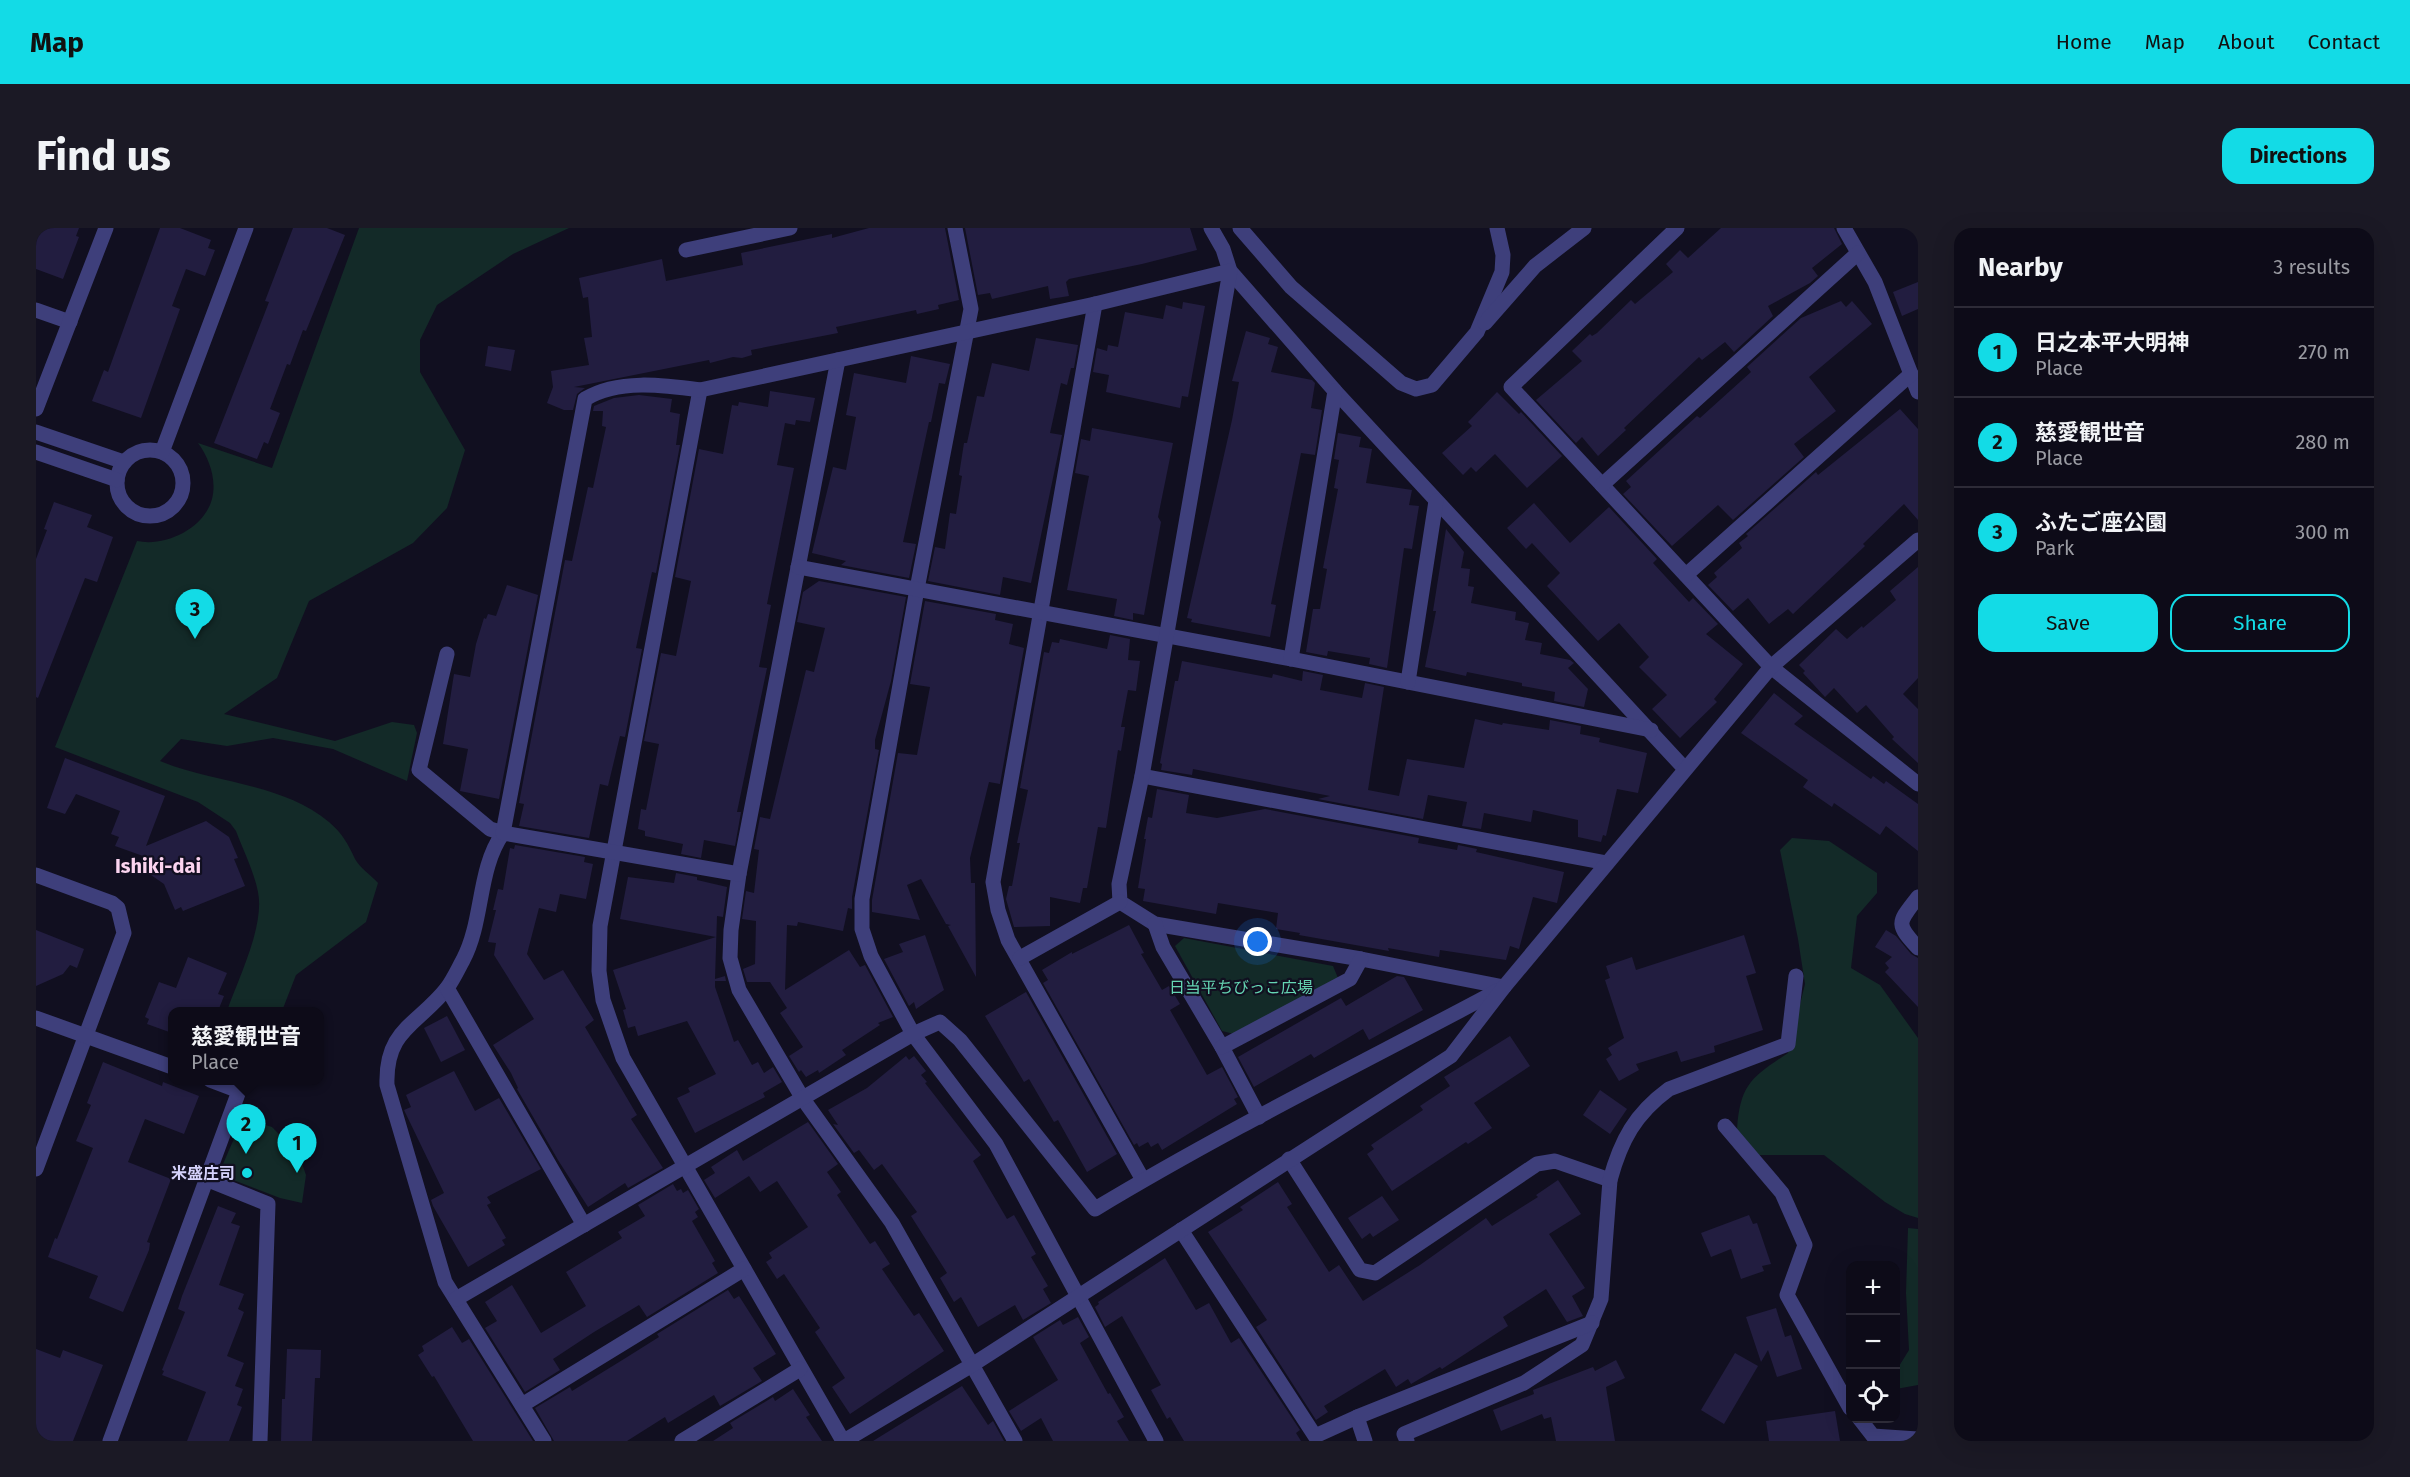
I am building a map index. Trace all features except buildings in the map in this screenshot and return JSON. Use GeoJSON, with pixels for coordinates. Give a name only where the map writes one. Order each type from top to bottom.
{"type":"FeatureCollection","features":[{"type":"Feature","properties":{"kind":"street"},"geometry":{"type":"LineString","coordinates":[[36,409],[106,228]]}},
{"type":"Feature","properties":{"kind":"street"},"geometry":{"type":"LineString","coordinates":[[162,452],[246,228]]}},
{"type":"Feature","properties":{"kind":"street"},"geometry":{"type":"LineString","coordinates":[[686,250],[790,228]]}},
{"type":"Feature","properties":{"kind":"street"},"geometry":{"type":"LineString","coordinates":[[955,228],[970,309],[862,899],[862,929],[871,956],[913,1034],[996,1144],[1079,1294],[1156,1441]]}},
{"type":"Feature","properties":{"kind":"street"},"geometry":{"type":"LineString","coordinates":[[1211,228],[1223,249],[1230,271],[1335,391],[1685,769]]}},
{"type":"Feature","properties":{"kind":"street"},"geometry":{"type":"LineString","coordinates":[[1240,228],[1291,287],[1401,383],[1416,389],[1432,385],[1535,266],[1584,228]]}},
{"type":"Feature","properties":{"kind":"street"},"geometry":{"type":"LineString","coordinates":[[1477,332],[1502,272],[1503,255],[1497,228]]}},
{"type":"Feature","properties":{"kind":"street"},"geometry":{"type":"LineString","coordinates":[[1844,228],[1875,282],[1918,392]]}},
{"type":"Feature","properties":{"kind":"street"},"geometry":{"type":"LineString","coordinates":[[1669,231],[1511,387],[1771,667],[1918,784]]}},
{"type":"Feature","properties":{"kind":"street"},"geometry":{"type":"LineString","coordinates":[[1602,485],[1858,253]]}},
{"type":"Feature","properties":{"kind":"street"},"geometry":{"type":"LineString","coordinates":[[544,1441],[456,1299],[440,1269],[387,1085],[386,1065],[392,1046],[403,1032],[447,988],[475,935],[494,846],[502,833],[585,399],[598,392],[655,384],[700,390],[1095,304],[1230,271]]}},
{"type":"Feature","properties":{"kind":"street"},"geometry":{"type":"LineString","coordinates":[[1120,902],[1119,884],[1142,776],[1230,271]]}},
{"type":"Feature","properties":{"kind":"street"},"geometry":{"type":"LineString","coordinates":[[1095,304],[993,882],[998,910],[1008,940],[1143,1180]]}},
{"type":"Feature","properties":{"kind":"street"},"geometry":{"type":"LineString","coordinates":[[36,310],[70,322]]}},
{"type":"Feature","properties":{"kind":"street"},"geometry":{"type":"LineString","coordinates":[[838,360],[739,874],[731,930],[730,958],[736,980],[751,1012],[803,1099],[892,1223],[1015,1441]]}},
{"type":"Feature","properties":{"kind":"street"},"geometry":{"type":"LineString","coordinates":[[1686,575],[1911,374]]}},
{"type":"Feature","properties":{"kind":"street"},"geometry":{"type":"LineString","coordinates":[[700,390],[600,926],[599,972],[603,1000],[623,1058],[843,1441],[972,1365],[1451,1056],[1504,987],[1771,667],[1918,540]]}},
{"type":"Feature","properties":{"kind":"street"},"geometry":{"type":"LineString","coordinates":[[1291,659],[1335,391]]}},
{"type":"Feature","properties":{"kind":"street"},"geometry":{"type":"LineString","coordinates":[[36,432],[124,462]]}},
{"type":"Feature","properties":{"kind":"street"},"geometry":{"type":"LineString","coordinates":[[152,450],[162,452],[173,459],[180,468],[183,479],[183,491],[178,501],[170,510],[160,515],[137,514],[127,507],[120,498],[117,480],[124,462],[140,451],[152,450]]}},
{"type":"Feature","properties":{"kind":"street"},"geometry":{"type":"LineString","coordinates":[[36,452],[117,480]]}},
{"type":"Feature","properties":{"kind":"street"},"geometry":{"type":"LineString","coordinates":[[1408,682],[1437,501]]}},
{"type":"Feature","properties":{"kind":"street"},"geometry":{"type":"LineString","coordinates":[[798,567],[1040,614],[1166,635],[1651,730]]}},
{"type":"Feature","properties":{"kind":"street"},"geometry":{"type":"LineString","coordinates":[[447,654],[419,770],[490,829],[502,833],[739,874]]}},
{"type":"Feature","properties":{"kind":"street"},"geometry":{"type":"LineString","coordinates":[[1142,776],[1607,863]]}},
{"type":"Feature","properties":{"kind":"street"},"geometry":{"type":"LineString","coordinates":[[36,875],[112,903],[118,908],[124,933],[36,1168]]}},
{"type":"Feature","properties":{"kind":"street"},"geometry":{"type":"LineString","coordinates":[[1918,897],[1903,916],[1901,923],[1903,932],[1918,948]]}},
{"type":"Feature","properties":{"kind":"street"},"geometry":{"type":"LineString","coordinates":[[1020,958],[1120,902]]}},
{"type":"Feature","properties":{"kind":"street"},"geometry":{"type":"LineString","coordinates":[[1120,902],[1155,924],[1361,959],[1504,987]]}},
{"type":"Feature","properties":{"kind":"street"},"geometry":{"type":"LineString","coordinates":[[1155,924],[1163,947],[1222,1047],[1259,1117]]}},
{"type":"Feature","properties":{"kind":"street"},"geometry":{"type":"LineString","coordinates":[[1222,1047],[1350,979],[1361,959]]}},
{"type":"Feature","properties":{"kind":"street"},"geometry":{"type":"LineString","coordinates":[[1407,1441],[1404,1434],[1524,1383],[1582,1345],[1601,1299],[1610,1180],[1618,1150],[1639,1115],[1652,1101],[1669,1089],[1788,1044],[1796,976]]}},
{"type":"Feature","properties":{"kind":"street"},"geometry":{"type":"LineString","coordinates":[[456,1299],[913,1034],[940,1022],[960,1040],[1095,1209],[1143,1180],[1259,1117],[1504,987]]}},
{"type":"Feature","properties":{"kind":"street"},"geometry":{"type":"LineString","coordinates":[[447,988],[584,1225]]}},
{"type":"Feature","properties":{"kind":"street"},"geometry":{"type":"LineString","coordinates":[[36,1018],[168,1066]]}},
{"type":"Feature","properties":{"kind":"street"},"geometry":{"type":"LineString","coordinates":[[110,1441],[239,1091],[223,1085]]}},
{"type":"Feature","properties":{"kind":"street"},"geometry":{"type":"LineString","coordinates":[[1725,1126],[1782,1192],[1805,1245],[1787,1295],[1846,1399]]}},
{"type":"Feature","properties":{"kind":"street"},"geometry":{"type":"LineString","coordinates":[[1289,1159],[1360,1270],[1375,1273],[1537,1164],[1555,1161],[1610,1180]]}},
{"type":"Feature","properties":{"kind":"street"},"geometry":{"type":"LineString","coordinates":[[206,1179],[268,1204],[260,1441]]}},
{"type":"Feature","properties":{"kind":"street"},"geometry":{"type":"LineString","coordinates":[[1181,1230],[1315,1436],[1592,1323]]}},
{"type":"Feature","properties":{"kind":"street"},"geometry":{"type":"LineString","coordinates":[[522,1405],[744,1269]]}},
{"type":"Feature","properties":{"kind":"street"},"geometry":{"type":"LineString","coordinates":[[682,1441],[800,1369]]}},
{"type":"Feature","properties":{"kind":"street"},"geometry":{"type":"LineString","coordinates":[[1357,1417],[1365,1441]]}},
{"type":"Feature","properties":{"kind":"street"},"geometry":{"type":"LineString","coordinates":[[1862,1423],[1873,1436],[1918,1439]]}},
{"type":"Feature","properties":{"kind":"green space"},"geometry":{"type":"Polygon","coordinates":[[[359,228],[569,228],[513,254],[437,305],[420,340],[420,372],[465,450],[447,508],[413,543],[309,601],[277,678],[224,714],[335,741],[392,722],[414,725],[417,733],[407,781],[333,749],[273,738],[227,746],[181,739],[160,761],[181,769],[269,791],[310,809],[338,830],[357,862],[378,883],[366,922],[296,975],[284,1007],[228,1007],[254,936],[259,906],[254,876],[236,831],[230,823],[198,802],[55,747],[137,541],[159,541],[182,534],[201,519],[208,510],[212,499],[213,476],[206,455],[198,443],[272,468],[359,228]]]}},
{"type":"Feature","properties":{"kind":"green space"},"geometry":{"type":"Polygon","coordinates":[[[1792,838],[1829,841],[1877,873],[1877,893],[1857,916],[1851,968],[1880,985],[1918,1038],[1918,1218],[1905,1214],[1885,1202],[1824,1155],[1759,1155],[1737,1130],[1741,1102],[1750,1083],[1788,1053],[1805,984],[1780,850],[1792,838]]]}},
{"type":"Feature","properties":{"kind":"green space","name":"日当平ちびっこ広場"},"geometry":{"type":"Polygon","coordinates":[[[1184,938],[1333,966],[1338,978],[1234,1034],[1222,1031],[1175,946],[1184,938]]]}},
{"type":"Feature","properties":{"kind":"green space"},"geometry":{"type":"Polygon","coordinates":[[[243,1118],[272,1127],[299,1155],[306,1175],[302,1203],[280,1198],[228,1178],[223,1164],[243,1118]]]}},
{"type":"Feature","properties":{"kind":"green space"},"geometry":{"type":"Polygon","coordinates":[[[1908,1228],[1918,1229],[1918,1385],[1900,1388],[1900,1365],[1909,1350],[1906,1293],[1908,1228]]]}},
{"type":"Feature","properties":{"kind":"place","name":"ふたご座公園"},"geometry":{"type":"Point","coordinates":[195,639]}},
{"type":"Feature","properties":{"kind":"place","name":"慈愛観世音"},"geometry":{"type":"Point","coordinates":[246,1154]}},
{"type":"Feature","properties":{"kind":"place","name":"米盛庄司"},"geometry":{"type":"Point","coordinates":[247,1173]}},
{"type":"Feature","properties":{"kind":"place","name":"日之本平大明神"},"geometry":{"type":"Point","coordinates":[297,1173]}},
{"type":"Feature","properties":{"kind":"district","name":"Ishiki-dai"},"geometry":{"type":"Point","coordinates":[158,866]}}]}
